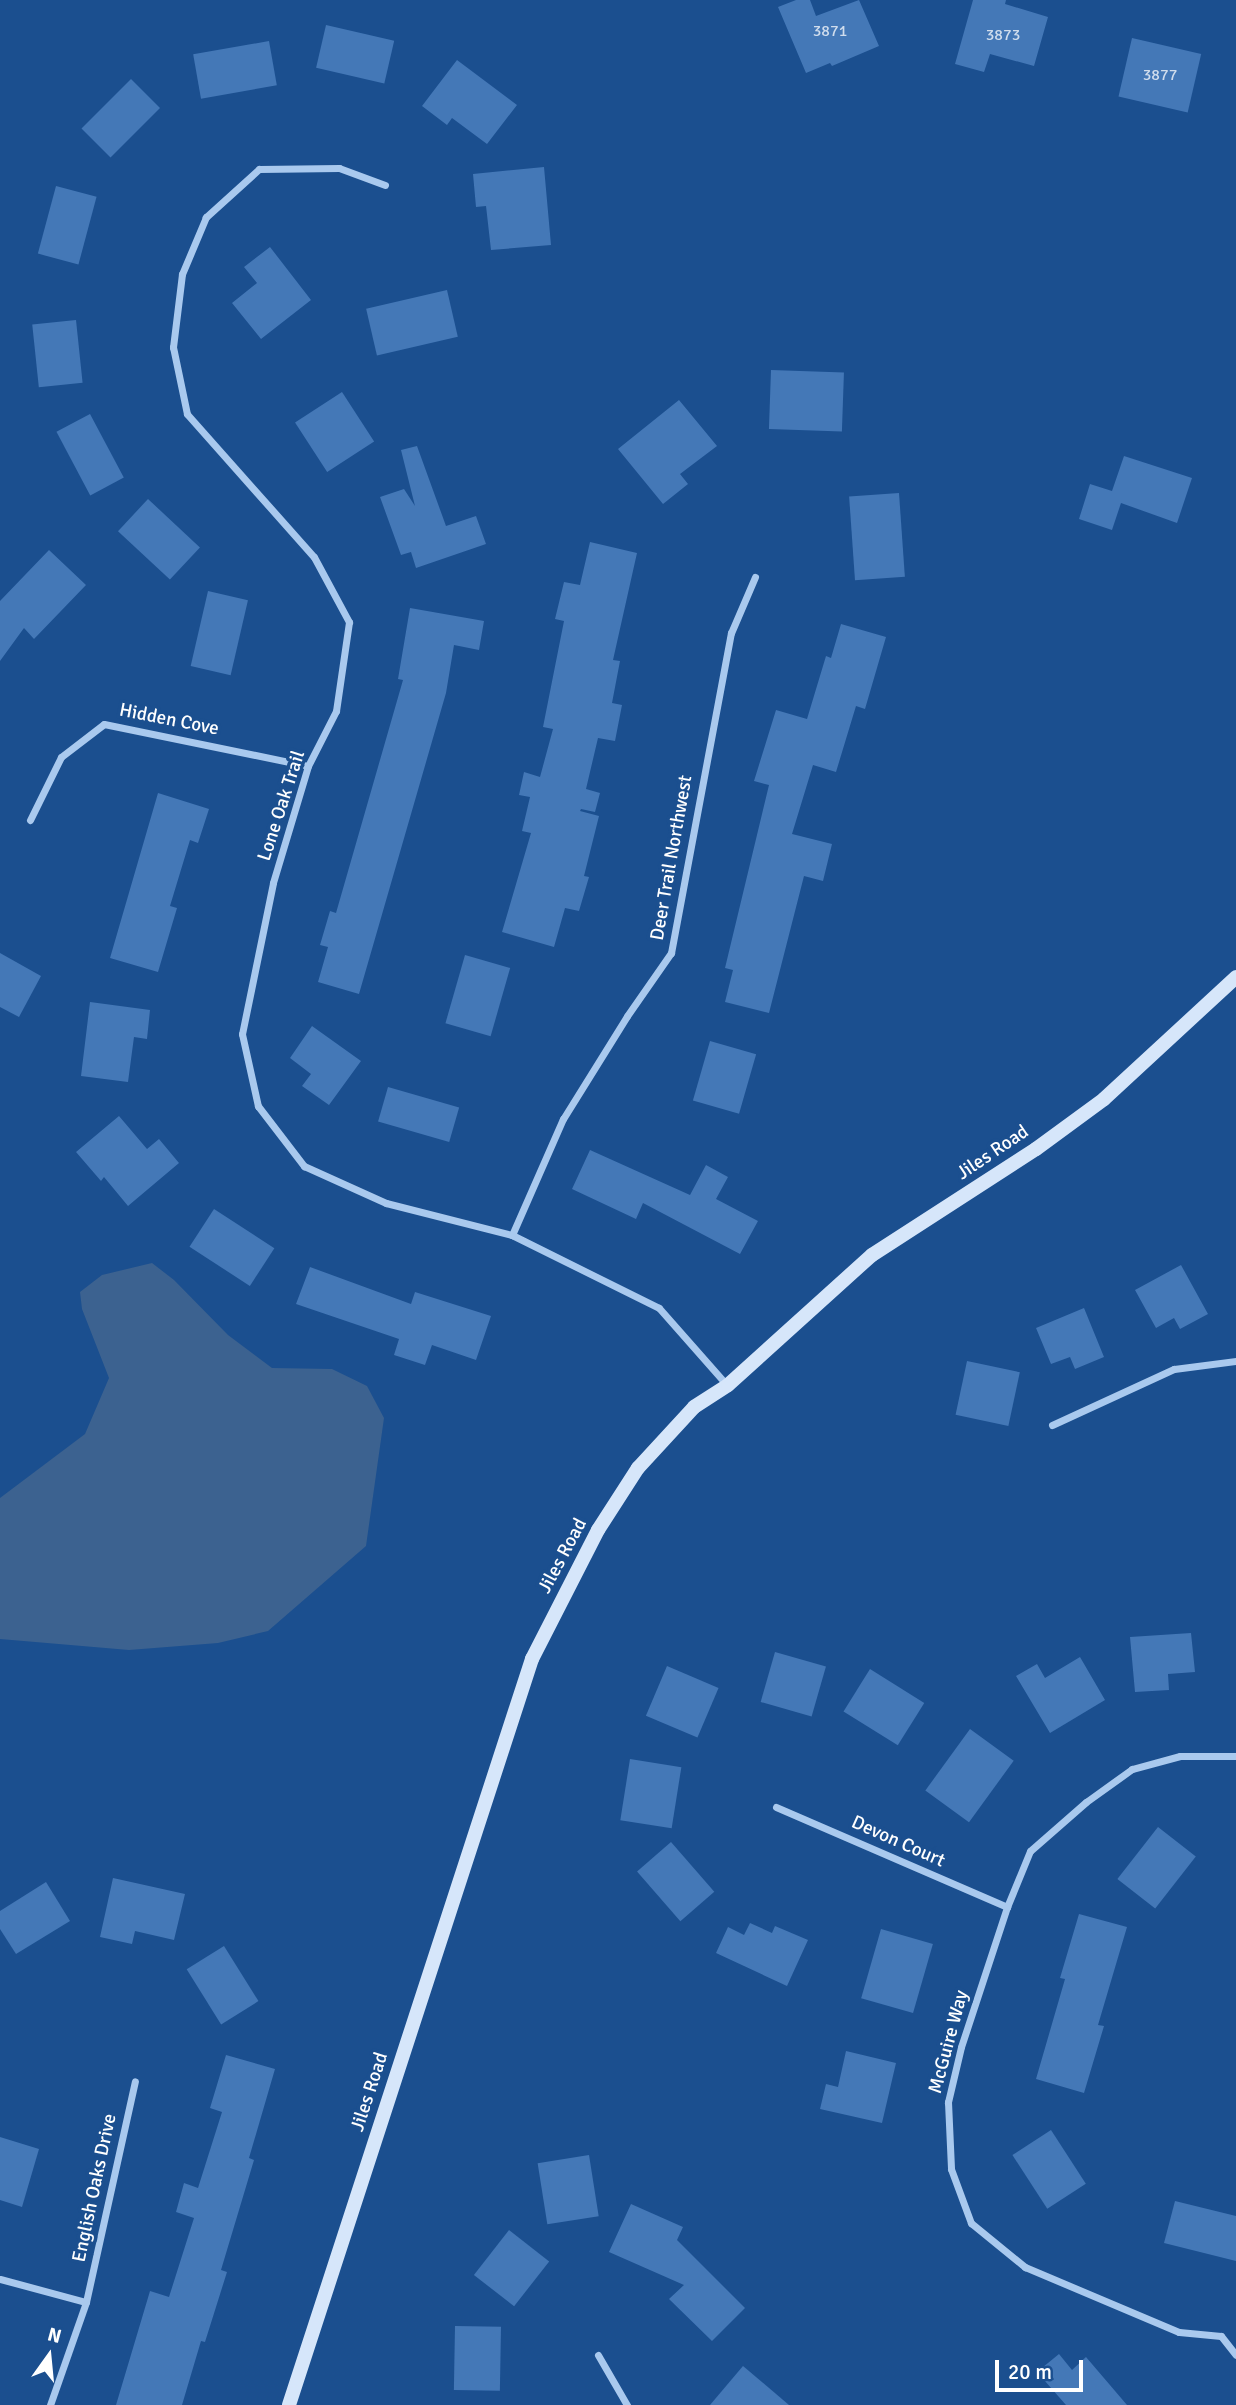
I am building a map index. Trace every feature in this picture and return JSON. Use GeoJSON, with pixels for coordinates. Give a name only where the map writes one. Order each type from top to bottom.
{"type":"FeatureCollection","features":[{"type":"Feature","properties":{"kind":"street","name":"Lone Oak Trail"},"geometry":{"type":"LineString","coordinates":[[385,185],[339,168],[258,169],[206,217],[182,274],[173,347],[187,414],[314,557],[349,622],[336,711],[307,766],[273,883],[242,1034],[258,1106],[304,1166],[386,1203],[512,1235],[659,1308],[728,1385]]}},
{"type":"Feature","properties":{"kind":"street","name":"Deer Trail Northwest"},"geometry":{"type":"LineString","coordinates":[[512,1235],[563,1119],[627,1016],[671,953],[731,632],[755,577]]}},
{"type":"Feature","properties":{"kind":"street","name":"Hidden Cove"},"geometry":{"type":"LineString","coordinates":[[30,820],[61,757],[104,724],[307,766]]}},
{"type":"Feature","properties":{"kind":"street","name":"Jiles Road"},"geometry":{"type":"LineString","coordinates":[[289,2405],[531,1659],[598,1530],[638,1468],[694,1407],[728,1385],[872,1255],[1035,1149],[1104,1099],[1236,977]]}},
{"type":"Feature","properties":{"kind":"street"},"geometry":{"type":"LineString","coordinates":[[1052,1425],[1174,1369],[1236,1361]]}},
{"type":"Feature","properties":{"kind":"street","name":"McGuire Way"},"geometry":{"type":"LineString","coordinates":[[1236,1756],[1181,1756],[1132,1769],[1086,1802],[1030,1851],[1007,1907],[961,2047],[948,2102],[951,2169],[971,2223],[1025,2267],[1179,2332],[1221,2336],[1236,2355]]}},
{"type":"Feature","properties":{"kind":"street","name":"Devon Court"},"geometry":{"type":"LineString","coordinates":[[776,1807],[1007,1907]]}},
{"type":"Feature","properties":{"kind":"street","name":"English Oaks Drive"},"geometry":{"type":"LineString","coordinates":[[50,2405],[86,2302],[135,2081]]}},
{"type":"Feature","properties":{"kind":"street"},"geometry":{"type":"LineString","coordinates":[[0,2279],[86,2302]]}},
{"type":"Feature","properties":{"kind":"street"},"geometry":{"type":"LineString","coordinates":[[598,2355],[627,2405]]}},
{"type":"Feature","properties":{"kind":"water"},"geometry":{"type":"Polygon","coordinates":[[[152,1263],[174,1280],[228,1335],[272,1368],[332,1369],[367,1386],[384,1418],[366,1546],[268,1631],[218,1643],[129,1650],[0,1639],[0,1498],[85,1434],[109,1378],[82,1309],[80,1292],[102,1275],[152,1263]]]}},
{"type":"Feature","properties":{"kind":"building"},"geometry":{"type":"Polygon","coordinates":[[[796,0],[810,0],[816,16],[859,0],[879,46],[832,66],[830,63],[806,73],[778,7],[796,0]]]}},
{"type":"Feature","properties":{"kind":"building"},"geometry":{"type":"Polygon","coordinates":[[[973,0],[1006,0],[1005,4],[1048,17],[1034,66],[990,54],[984,72],[955,64],[973,0]]]}},
{"type":"Feature","properties":{"kind":"building"},"geometry":{"type":"Polygon","coordinates":[[[326,25],[394,41],[384,84],[316,68],[326,25]]]}},
{"type":"Feature","properties":{"kind":"building"},"geometry":{"type":"Polygon","coordinates":[[[1132,38],[1201,54],[1188,112],[1119,96],[1132,38]]]}},
{"type":"Feature","properties":{"kind":"building"},"geometry":{"type":"Polygon","coordinates":[[[269,41],[277,85],[201,99],[193,54],[269,41]]]}},
{"type":"Feature","properties":{"kind":"building"},"geometry":{"type":"Polygon","coordinates":[[[457,60],[517,105],[487,144],[452,118],[447,125],[422,106],[457,60]]]}},
{"type":"Feature","properties":{"kind":"building"},"geometry":{"type":"Polygon","coordinates":[[[131,79],[160,108],[110,157],[82,128],[131,79]]]}},
{"type":"Feature","properties":{"kind":"building"},"geometry":{"type":"Polygon","coordinates":[[[544,167],[551,245],[491,250],[486,206],[476,207],[473,174],[544,167]]]}},
{"type":"Feature","properties":{"kind":"building"},"geometry":{"type":"Polygon","coordinates":[[[56,186],[97,197],[78,264],[38,254],[56,186]]]}},
{"type":"Feature","properties":{"kind":"building"},"geometry":{"type":"Polygon","coordinates":[[[270,247],[311,300],[261,339],[232,303],[257,283],[244,267],[270,247]]]}},
{"type":"Feature","properties":{"kind":"building"},"geometry":{"type":"Polygon","coordinates":[[[447,290],[458,337],[377,355],[366,309],[447,290]]]}},
{"type":"Feature","properties":{"kind":"building"},"geometry":{"type":"Polygon","coordinates":[[[76,320],[83,383],[39,387],[32,325],[76,320]]]}},
{"type":"Feature","properties":{"kind":"building"},"geometry":{"type":"Polygon","coordinates":[[[771,370],[844,373],[842,432],[769,429],[771,370]]]}},
{"type":"Feature","properties":{"kind":"building"},"geometry":{"type":"Polygon","coordinates":[[[342,392],[374,441],[327,472],[295,422],[342,392]]]}},
{"type":"Feature","properties":{"kind":"building"},"geometry":{"type":"Polygon","coordinates":[[[679,400],[717,446],[680,474],[688,484],[663,504],[618,449],[679,400]]]}},
{"type":"Feature","properties":{"kind":"building"},"geometry":{"type":"Polygon","coordinates":[[[90,414],[124,478],[90,495],[56,432],[90,414]]]}},
{"type":"Feature","properties":{"kind":"building"},"geometry":{"type":"Polygon","coordinates":[[[417,446],[446,526],[476,516],[486,544],[416,568],[411,552],[401,555],[380,497],[404,489],[415,506],[401,450],[417,446]]]}},
{"type":"Feature","properties":{"kind":"building"},"geometry":{"type":"Polygon","coordinates":[[[1124,456],[1192,478],[1177,523],[1121,503],[1112,530],[1079,519],[1090,484],[1112,491],[1124,456]]]}},
{"type":"Feature","properties":{"kind":"building"},"geometry":{"type":"Polygon","coordinates":[[[899,493],[905,577],[855,580],[849,496],[899,493]]]}},
{"type":"Feature","properties":{"kind":"building"},"geometry":{"type":"Polygon","coordinates":[[[148,499],[200,547],[170,580],[118,531],[148,499]]]}},
{"type":"Feature","properties":{"kind":"building"},"geometry":{"type":"Polygon","coordinates":[[[590,542],[637,553],[613,660],[620,661],[612,703],[622,705],[615,741],[598,738],[586,789],[600,793],[595,812],[580,811],[599,816],[584,876],[589,877],[579,911],[565,908],[554,947],[502,932],[531,833],[522,831],[530,797],[519,795],[524,772],[540,777],[553,729],[543,727],[564,621],[555,619],[564,582],[580,585],[590,542]]]}},
{"type":"Feature","properties":{"kind":"building"},"geometry":{"type":"Polygon","coordinates":[[[49,550],[86,585],[34,639],[24,628],[0,661],[0,601],[49,550]]]}},
{"type":"Feature","properties":{"kind":"building"},"geometry":{"type":"Polygon","coordinates":[[[208,591],[248,600],[231,675],[191,666],[208,591]]]}},
{"type":"Feature","properties":{"kind":"building"},"geometry":{"type":"Polygon","coordinates":[[[410,608],[484,621],[479,650],[454,645],[446,693],[359,994],[318,982],[328,947],[320,945],[330,911],[336,913],[403,680],[398,679],[410,608]]]}},
{"type":"Feature","properties":{"kind":"building"},"geometry":{"type":"Polygon","coordinates":[[[841,624],[886,637],[865,709],[856,706],[836,772],[813,765],[792,834],[832,844],[823,881],[804,876],[769,1013],[725,1002],[733,970],[725,968],[769,785],[754,781],[776,710],[807,719],[826,656],[831,658],[841,624]]]}},
{"type":"Feature","properties":{"kind":"building"},"geometry":{"type":"Polygon","coordinates":[[[158,793],[209,809],[198,843],[190,840],[170,906],[177,908],[158,972],[110,958],[158,793]]]}},
{"type":"Feature","properties":{"kind":"building"},"geometry":{"type":"Polygon","coordinates":[[[0,953],[41,976],[19,1017],[0,1007],[0,953]]]}},
{"type":"Feature","properties":{"kind":"building"},"geometry":{"type":"Polygon","coordinates":[[[465,955],[510,968],[491,1036],[445,1023],[465,955]]]}},
{"type":"Feature","properties":{"kind":"building"},"geometry":{"type":"Polygon","coordinates":[[[90,1002],[150,1010],[147,1039],[134,1037],[128,1082],[81,1076],[90,1002]]]}},
{"type":"Feature","properties":{"kind":"building"},"geometry":{"type":"Polygon","coordinates":[[[312,1026],[361,1061],[329,1105],[302,1086],[311,1074],[290,1058],[312,1026]]]}},
{"type":"Feature","properties":{"kind":"building"},"geometry":{"type":"Polygon","coordinates":[[[710,1041],[756,1054],[739,1114],[693,1101],[710,1041]]]}},
{"type":"Feature","properties":{"kind":"building"},"geometry":{"type":"Polygon","coordinates":[[[388,1087],[459,1107],[449,1142],[378,1122],[388,1087]]]}},
{"type":"Feature","properties":{"kind":"building"},"geometry":{"type":"Polygon","coordinates":[[[119,1116],[147,1149],[159,1139],[179,1163],[128,1206],[104,1177],[101,1181],[76,1152],[119,1116]]]}},
{"type":"Feature","properties":{"kind":"building"},"geometry":{"type":"Polygon","coordinates":[[[590,1150],[690,1195],[706,1165],[728,1177],[716,1199],[758,1221],[740,1254],[643,1203],[636,1219],[572,1189],[590,1150]]]}},
{"type":"Feature","properties":{"kind":"building"},"geometry":{"type":"Polygon","coordinates":[[[214,1209],[274,1248],[250,1286],[189,1247],[214,1209]]]}},
{"type":"Feature","properties":{"kind":"building"},"geometry":{"type":"Polygon","coordinates":[[[1181,1265],[1208,1314],[1180,1329],[1174,1318],[1156,1328],[1135,1290],[1181,1265]]]}},
{"type":"Feature","properties":{"kind":"building"},"geometry":{"type":"Polygon","coordinates":[[[310,1267],[411,1304],[415,1292],[491,1316],[476,1360],[432,1345],[425,1365],[394,1355],[399,1339],[296,1304],[310,1267]]]}},
{"type":"Feature","properties":{"kind":"building"},"geometry":{"type":"Polygon","coordinates":[[[1084,1308],[1104,1357],[1075,1369],[1070,1357],[1051,1364],[1036,1328],[1084,1308]]]}},
{"type":"Feature","properties":{"kind":"building"},"geometry":{"type":"Polygon","coordinates":[[[967,1361],[1020,1372],[1008,1426],[956,1415],[967,1361]]]}},
{"type":"Feature","properties":{"kind":"building"},"geometry":{"type":"Polygon","coordinates":[[[1191,1633],[1195,1672],[1168,1674],[1169,1690],[1135,1692],[1130,1637],[1191,1633]]]}},
{"type":"Feature","properties":{"kind":"building"},"geometry":{"type":"Polygon","coordinates":[[[775,1652],[826,1667],[812,1717],[761,1702],[775,1652]]]}},
{"type":"Feature","properties":{"kind":"building"},"geometry":{"type":"Polygon","coordinates":[[[1080,1657],[1105,1700],[1050,1733],[1016,1676],[1037,1664],[1045,1678],[1080,1657]]]}},
{"type":"Feature","properties":{"kind":"building"},"geometry":{"type":"Polygon","coordinates":[[[667,1666],[719,1688],[697,1738],[646,1716],[667,1666]]]}},
{"type":"Feature","properties":{"kind":"building"},"geometry":{"type":"Polygon","coordinates":[[[870,1669],[924,1703],[898,1745],[844,1711],[870,1669]]]}},
{"type":"Feature","properties":{"kind":"building"},"geometry":{"type":"Polygon","coordinates":[[[970,1729],[1014,1761],[969,1822],[925,1790],[970,1729]]]}},
{"type":"Feature","properties":{"kind":"building"},"geometry":{"type":"Polygon","coordinates":[[[630,1759],[681,1767],[672,1828],[620,1820],[630,1759]]]}},
{"type":"Feature","properties":{"kind":"building"},"geometry":{"type":"Polygon","coordinates":[[[1158,1827],[1196,1857],[1155,1909],[1117,1879],[1158,1827]]]}},
{"type":"Feature","properties":{"kind":"building"},"geometry":{"type":"Polygon","coordinates":[[[671,1842],[714,1892],[680,1921],[637,1872],[671,1842]]]}},
{"type":"Feature","properties":{"kind":"building"},"geometry":{"type":"Polygon","coordinates":[[[113,1878],[185,1894],[174,1940],[135,1931],[132,1944],[100,1937],[113,1878]]]}},
{"type":"Feature","properties":{"kind":"building"},"geometry":{"type":"Polygon","coordinates":[[[46,1882],[70,1921],[16,1954],[0,1929],[0,1911],[46,1882]]]}},
{"type":"Feature","properties":{"kind":"building"},"geometry":{"type":"Polygon","coordinates":[[[1079,1914],[1127,1927],[1098,2025],[1104,2026],[1084,2093],[1036,2079],[1065,1979],[1060,1978],[1079,1914]]]}},
{"type":"Feature","properties":{"kind":"building"},"geometry":{"type":"Polygon","coordinates":[[[750,1923],[772,1933],[775,1926],[808,1940],[787,1986],[716,1953],[728,1927],[744,1935],[750,1923]]]}},
{"type":"Feature","properties":{"kind":"building"},"geometry":{"type":"Polygon","coordinates":[[[881,1929],[933,1944],[913,2013],[861,1998],[881,1929]]]}},
{"type":"Feature","properties":{"kind":"building"},"geometry":{"type":"Polygon","coordinates":[[[224,1946],[258,2001],[221,2024],[187,1969],[224,1946]]]}},
{"type":"Feature","properties":{"kind":"building"},"geometry":{"type":"Polygon","coordinates":[[[846,2051],[896,2063],[882,2123],[820,2109],[826,2084],[838,2087],[846,2051]]]}},
{"type":"Feature","properties":{"kind":"building"},"geometry":{"type":"Polygon","coordinates":[[[226,2055],[275,2069],[249,2158],[254,2160],[221,2270],[227,2272],[205,2342],[201,2341],[182,2405],[116,2405],[150,2291],[169,2297],[194,2218],[176,2212],[184,2183],[198,2188],[222,2112],[210,2108],[226,2055]]]}},
{"type":"Feature","properties":{"kind":"building"},"geometry":{"type":"Polygon","coordinates":[[[1051,2130],[1086,2184],[1047,2209],[1012,2155],[1051,2130]]]}},
{"type":"Feature","properties":{"kind":"building"},"geometry":{"type":"Polygon","coordinates":[[[0,2137],[39,2149],[22,2207],[0,2200],[0,2137]]]}},
{"type":"Feature","properties":{"kind":"building"},"geometry":{"type":"Polygon","coordinates":[[[589,2155],[599,2216],[547,2224],[538,2163],[589,2155]]]}},
{"type":"Feature","properties":{"kind":"building"},"geometry":{"type":"Polygon","coordinates":[[[1175,2201],[1236,2216],[1236,2261],[1164,2243],[1175,2201]]]}},
{"type":"Feature","properties":{"kind":"building"},"geometry":{"type":"Polygon","coordinates":[[[631,2204],[683,2227],[677,2240],[745,2308],[712,2341],[669,2299],[684,2285],[609,2252],[631,2204]]]}},
{"type":"Feature","properties":{"kind":"building"},"geometry":{"type":"Polygon","coordinates":[[[509,2230],[549,2261],[514,2306],[474,2275],[509,2230]]]}},
{"type":"Feature","properties":{"kind":"building"},"geometry":{"type":"Polygon","coordinates":[[[455,2326],[501,2327],[500,2391],[454,2390],[455,2326]]]}},
{"type":"Feature","properties":{"kind":"building"},"geometry":{"type":"Polygon","coordinates":[[[1059,2354],[1072,2370],[1086,2357],[1127,2405],[1066,2405],[1037,2372],[1059,2354]]]}},
{"type":"Feature","properties":{"kind":"building"},"geometry":{"type":"Polygon","coordinates":[[[743,2366],[789,2405],[710,2405],[743,2366]]]}}]}
